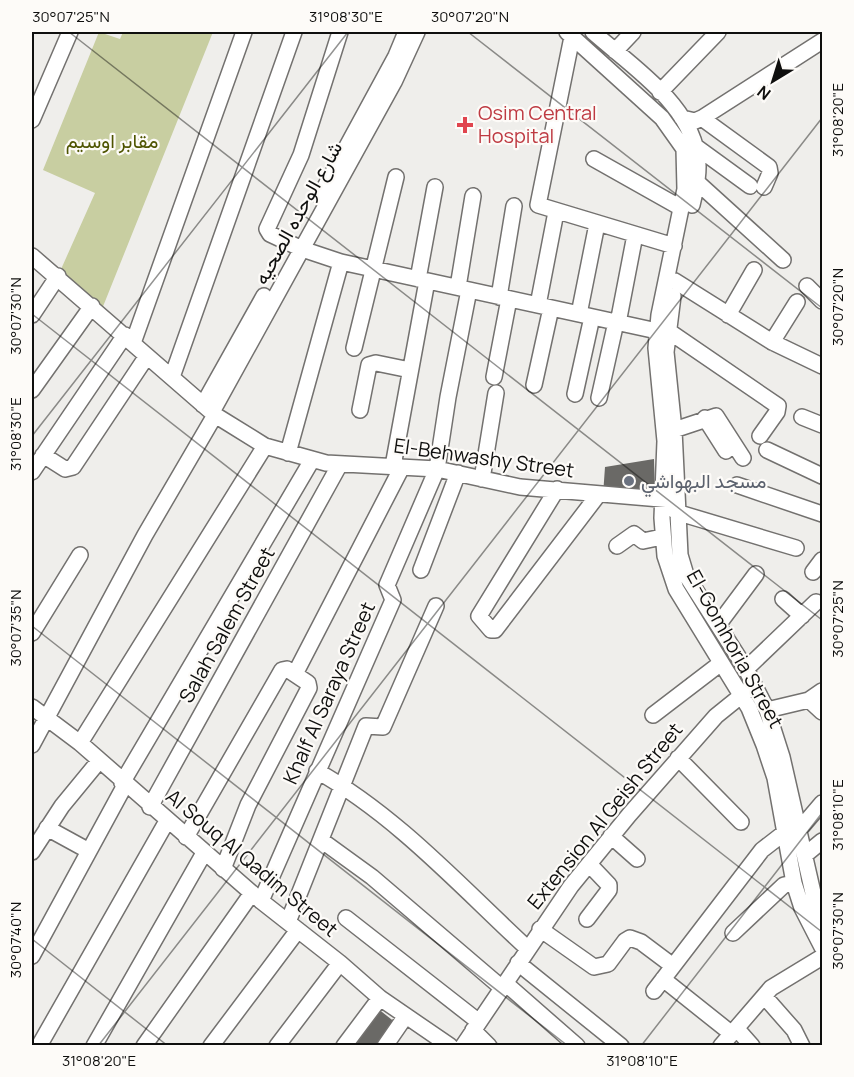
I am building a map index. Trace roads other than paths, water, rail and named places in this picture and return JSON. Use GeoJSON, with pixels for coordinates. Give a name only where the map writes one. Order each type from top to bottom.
{"type":"FeatureCollection","features":[{"type":"Feature","properties":{"kind":"street"},"geometry":{"type":"LineString","coordinates":[[32,120],[70,32]]}},
{"type":"Feature","properties":{"kind":"street"},"geometry":{"type":"LineString","coordinates":[[32,472],[129,339],[244,32]]}},
{"type":"Feature","properties":{"kind":"street"},"geometry":{"type":"LineString","coordinates":[[172,377],[294,32]]}},
{"type":"Feature","properties":{"kind":"street"},"geometry":{"type":"LineString","coordinates":[[340,32],[308,137],[267,229],[270,234],[298,247],[341,262],[662,331],[778,406],[763,443],[822,476]]}},
{"type":"Feature","properties":{"kind":"street","name":"شارع الوحده الصحيه"},"geometry":{"type":"LineString","coordinates":[[32,745],[298,247],[396,56],[406,32]]}},
{"type":"Feature","properties":{"kind":"street","name":"شارع الوحده الصحيه"},"geometry":{"type":"LineString","coordinates":[[298,247],[394,82],[417,32]]}},
{"type":"Feature","properties":{"kind":"street"},"geometry":{"type":"LineString","coordinates":[[593,32],[660,92],[682,118],[691,144]]}},
{"type":"Feature","properties":{"kind":"street"},"geometry":{"type":"LineString","coordinates":[[615,51],[633,32]]}},
{"type":"Feature","properties":{"kind":"street"},"geometry":{"type":"LineString","coordinates":[[660,92],[718,32]]}},
{"type":"Feature","properties":{"kind":"street"},"geometry":{"type":"LineString","coordinates":[[570,34],[691,144],[757,187],[770,173],[768,167],[707,116]]}},
{"type":"Feature","properties":{"kind":"street"},"geometry":{"type":"LineString","coordinates":[[570,34],[537,204],[541,208],[674,246]]}},
{"type":"Feature","properties":{"kind":"street"},"geometry":{"type":"LineString","coordinates":[[682,118],[695,121],[707,116],[822,41]]}},
{"type":"Feature","properties":{"kind":"street"},"geometry":{"type":"LineString","coordinates":[[691,144],[707,116]]}},
{"type":"Feature","properties":{"kind":"street","name":"El-Gomhoria Street"},"geometry":{"type":"LineString","coordinates":[[691,144],[697,182],[662,331],[674,430],[672,504],[662,537],[664,556],[676,589],[749,708],[764,745],[791,831],[805,855],[816,906],[822,921]]}},
{"type":"Feature","properties":{"kind":"street","name":"El-Gomhoria Street"},"geometry":{"type":"LineString","coordinates":[[691,144],[656,364],[680,555],[686,575],[746,669],[767,710],[782,757],[791,831],[794,884],[802,908],[822,947]]}},
{"type":"Feature","properties":{"kind":"street"},"geometry":{"type":"LineString","coordinates":[[594,159],[681,208]]}},
{"type":"Feature","properties":{"kind":"street"},"geometry":{"type":"LineString","coordinates":[[354,348],[396,177]]}},
{"type":"Feature","properties":{"kind":"street"},"geometry":{"type":"LineString","coordinates":[[697,182],[783,260]]}},
{"type":"Feature","properties":{"kind":"street"},"geometry":{"type":"LineString","coordinates":[[296,674],[398,467],[435,187]]}},
{"type":"Feature","properties":{"kind":"street","name":"Khalf Al Saraya Street"},"geometry":{"type":"LineString","coordinates":[[144,1046],[256,897],[317,771],[393,600],[387,585],[437,469],[464,289],[474,196]]}},
{"type":"Feature","properties":{"kind":"street"},"geometry":{"type":"LineString","coordinates":[[494,377],[514,206]]}},
{"type":"Feature","properties":{"kind":"street"},"geometry":{"type":"LineString","coordinates":[[534,385],[556,212]]}},
{"type":"Feature","properties":{"kind":"street"},"geometry":{"type":"LineString","coordinates":[[575,393],[597,224]]}},
{"type":"Feature","properties":{"kind":"street"},"geometry":{"type":"LineString","coordinates":[[599,398],[635,235]]}},
{"type":"Feature","properties":{"kind":"street"},"geometry":{"type":"LineString","coordinates":[[288,453],[341,262]]}},
{"type":"Feature","properties":{"kind":"street","name":"El-Behwashy Street"},"geometry":{"type":"LineString","coordinates":[[34,264],[58,276],[210,411],[265,446],[312,460],[340,464],[437,469],[520,487],[557,489],[672,504],[796,548]]}},
{"type":"Feature","properties":{"kind":"street"},"geometry":{"type":"LineString","coordinates":[[728,315],[754,270]]}},
{"type":"Feature","properties":{"kind":"street"},"geometry":{"type":"LineString","coordinates":[[32,315],[58,276]]}},
{"type":"Feature","properties":{"kind":"street"},"geometry":{"type":"LineString","coordinates":[[675,281],[772,342],[822,366]]}},
{"type":"Feature","properties":{"kind":"street"},"geometry":{"type":"LineString","coordinates":[[807,286],[822,301]]}},
{"type":"Feature","properties":{"kind":"street"},"geometry":{"type":"LineString","coordinates":[[772,342],[797,302]]}},
{"type":"Feature","properties":{"kind":"street"},"geometry":{"type":"LineString","coordinates":[[32,390],[92,306]]}},
{"type":"Feature","properties":{"kind":"street"},"geometry":{"type":"LineString","coordinates":[[43,454],[65,469],[73,467],[147,356]]}},
{"type":"Feature","properties":{"kind":"street"},"geometry":{"type":"LineString","coordinates":[[360,410],[369,365],[376,363],[410,370]]}},
{"type":"Feature","properties":{"kind":"street"},"geometry":{"type":"LineString","coordinates":[[482,478],[496,393]]}},
{"type":"Feature","properties":{"kind":"street"},"geometry":{"type":"LineString","coordinates":[[674,430],[705,418],[713,416],[719,418],[743,458]]}},
{"type":"Feature","properties":{"kind":"street"},"geometry":{"type":"LineString","coordinates":[[802,417],[822,425]]}},
{"type":"Feature","properties":{"kind":"street"},"geometry":{"type":"LineString","coordinates":[[705,418],[726,452]]}},
{"type":"Feature","properties":{"kind":"street"},"geometry":{"type":"LineString","coordinates":[[80,743],[265,446]]}},
{"type":"Feature","properties":{"kind":"street"},"geometry":{"type":"LineString","coordinates":[[32,956],[124,784],[312,460]]}},
{"type":"Feature","properties":{"kind":"street","name":"Salah Salem Street"},"geometry":{"type":"LineString","coordinates":[[150,807],[340,464]]}},
{"type":"Feature","properties":{"kind":"street"},"geometry":{"type":"LineString","coordinates":[[421,570],[458,473]]}},
{"type":"Feature","properties":{"kind":"street"},"geometry":{"type":"LineString","coordinates":[[737,485],[822,513]]}},
{"type":"Feature","properties":{"kind":"street"},"geometry":{"type":"LineString","coordinates":[[557,489],[479,616],[490,630],[495,630],[598,495]]}},
{"type":"Feature","properties":{"kind":"street"},"geometry":{"type":"LineString","coordinates":[[617,546],[635,534],[643,541],[662,537]]}},
{"type":"Feature","properties":{"kind":"street"},"geometry":{"type":"LineString","coordinates":[[32,633],[80,555]]}},
{"type":"Feature","properties":{"kind":"street"},"geometry":{"type":"LineString","coordinates":[[718,625],[756,574]]}},
{"type":"Feature","properties":{"kind":"street"},"geometry":{"type":"LineString","coordinates":[[783,599],[802,616]]}},
{"type":"Feature","properties":{"kind":"street"},"geometry":{"type":"LineString","coordinates":[[746,669],[816,602]]}},
{"type":"Feature","properties":{"kind":"street"},"geometry":{"type":"LineString","coordinates":[[211,1046],[293,926],[321,840],[366,726],[382,727],[436,606]]}},
{"type":"Feature","properties":{"kind":"street"},"geometry":{"type":"LineString","coordinates":[[653,715],[721,663]]}},
{"type":"Feature","properties":{"kind":"street"},"geometry":{"type":"LineString","coordinates":[[186,837],[282,670],[287,669],[296,674],[308,683],[309,688],[248,805],[223,869]]}},
{"type":"Feature","properties":{"kind":"street","name":"Extension Al Geish Street"},"geometry":{"type":"LineString","coordinates":[[463,1046],[540,929],[611,836],[716,716],[740,694],[755,686]]}},
{"type":"Feature","properties":{"kind":"street"},"geometry":{"type":"LineString","coordinates":[[767,710],[809,699],[822,691]]}},
{"type":"Feature","properties":{"kind":"street"},"geometry":{"type":"LineString","coordinates":[[809,699],[822,711]]}},
{"type":"Feature","properties":{"kind":"street","name":"Al Souq Al Qadim Street"},"geometry":{"type":"LineString","coordinates":[[32,706],[80,743],[204,853],[380,998],[450,1046]]}},
{"type":"Feature","properties":{"kind":"street"},"geometry":{"type":"LineString","coordinates":[[678,759],[741,822]]}},
{"type":"Feature","properties":{"kind":"street"},"geometry":{"type":"LineString","coordinates":[[32,852],[40,831],[99,761]]}},
{"type":"Feature","properties":{"kind":"street"},"geometry":{"type":"LineString","coordinates":[[317,771],[343,786],[389,821],[527,948]]}},
{"type":"Feature","properties":{"kind":"street"},"geometry":{"type":"LineString","coordinates":[[752,1046],[730,1036],[659,985],[762,850],[791,831],[822,803]]}},
{"type":"Feature","properties":{"kind":"street"},"geometry":{"type":"LineString","coordinates":[[39,1046],[167,821]]}},
{"type":"Feature","properties":{"kind":"street"},"geometry":{"type":"LineString","coordinates":[[40,831],[89,852]]}},
{"type":"Feature","properties":{"kind":"street"},"geometry":{"type":"LineString","coordinates":[[611,836],[637,859]]}},
{"type":"Feature","properties":{"kind":"street"},"geometry":{"type":"LineString","coordinates":[[321,840],[372,877],[578,1046]]}},
{"type":"Feature","properties":{"kind":"street"},"geometry":{"type":"LineString","coordinates":[[805,855],[822,842]]}},
{"type":"Feature","properties":{"kind":"street"},"geometry":{"type":"LineString","coordinates":[[94,1046],[204,853]]}},
{"type":"Feature","properties":{"kind":"street"},"geometry":{"type":"LineString","coordinates":[[587,919],[609,890],[609,885],[589,864]]}},
{"type":"Feature","properties":{"kind":"street"},"geometry":{"type":"LineString","coordinates":[[733,933],[784,885],[794,884]]}},
{"type":"Feature","properties":{"kind":"street"},"geometry":{"type":"LineString","coordinates":[[346,918],[476,1026],[489,1046]]}},
{"type":"Feature","properties":{"kind":"street"},"geometry":{"type":"LineString","coordinates":[[540,929],[594,967],[608,964],[625,941],[630,938],[641,942],[673,966]]}},
{"type":"Feature","properties":{"kind":"street"},"geometry":{"type":"LineString","coordinates":[[730,1036],[764,996],[780,982],[822,957]]}},
{"type":"Feature","properties":{"kind":"street"},"geometry":{"type":"LineString","coordinates":[[277,1046],[340,963]]}},
{"type":"Feature","properties":{"kind":"street"},"geometry":{"type":"LineString","coordinates":[[518,963],[621,1046]]}},
{"type":"Feature","properties":{"kind":"street"},"geometry":{"type":"LineString","coordinates":[[764,996],[794,1030],[802,1046]]}},
{"type":"Feature","properties":{"kind":"street"},"geometry":{"type":"LineString","coordinates":[[344,1046],[380,998]]}},
{"type":"Feature","properties":{"kind":"street"},"geometry":{"type":"LineString","coordinates":[[385,1046],[405,1017]]}},
{"type":"Feature","properties":{"kind":"place","name":"Osim Central Hospital"},"geometry":{"type":"Point","coordinates":[465,125]}},
{"type":"Feature","properties":{"kind":"place","name":"مسجد البهواشي"},"geometry":{"type":"Point","coordinates":[629,481]}},
{"type":"Feature","properties":{"kind":"park label","name":"مقابر اوسيم"},"geometry":{"type":"Point","coordinates":[112,141]}}]}
